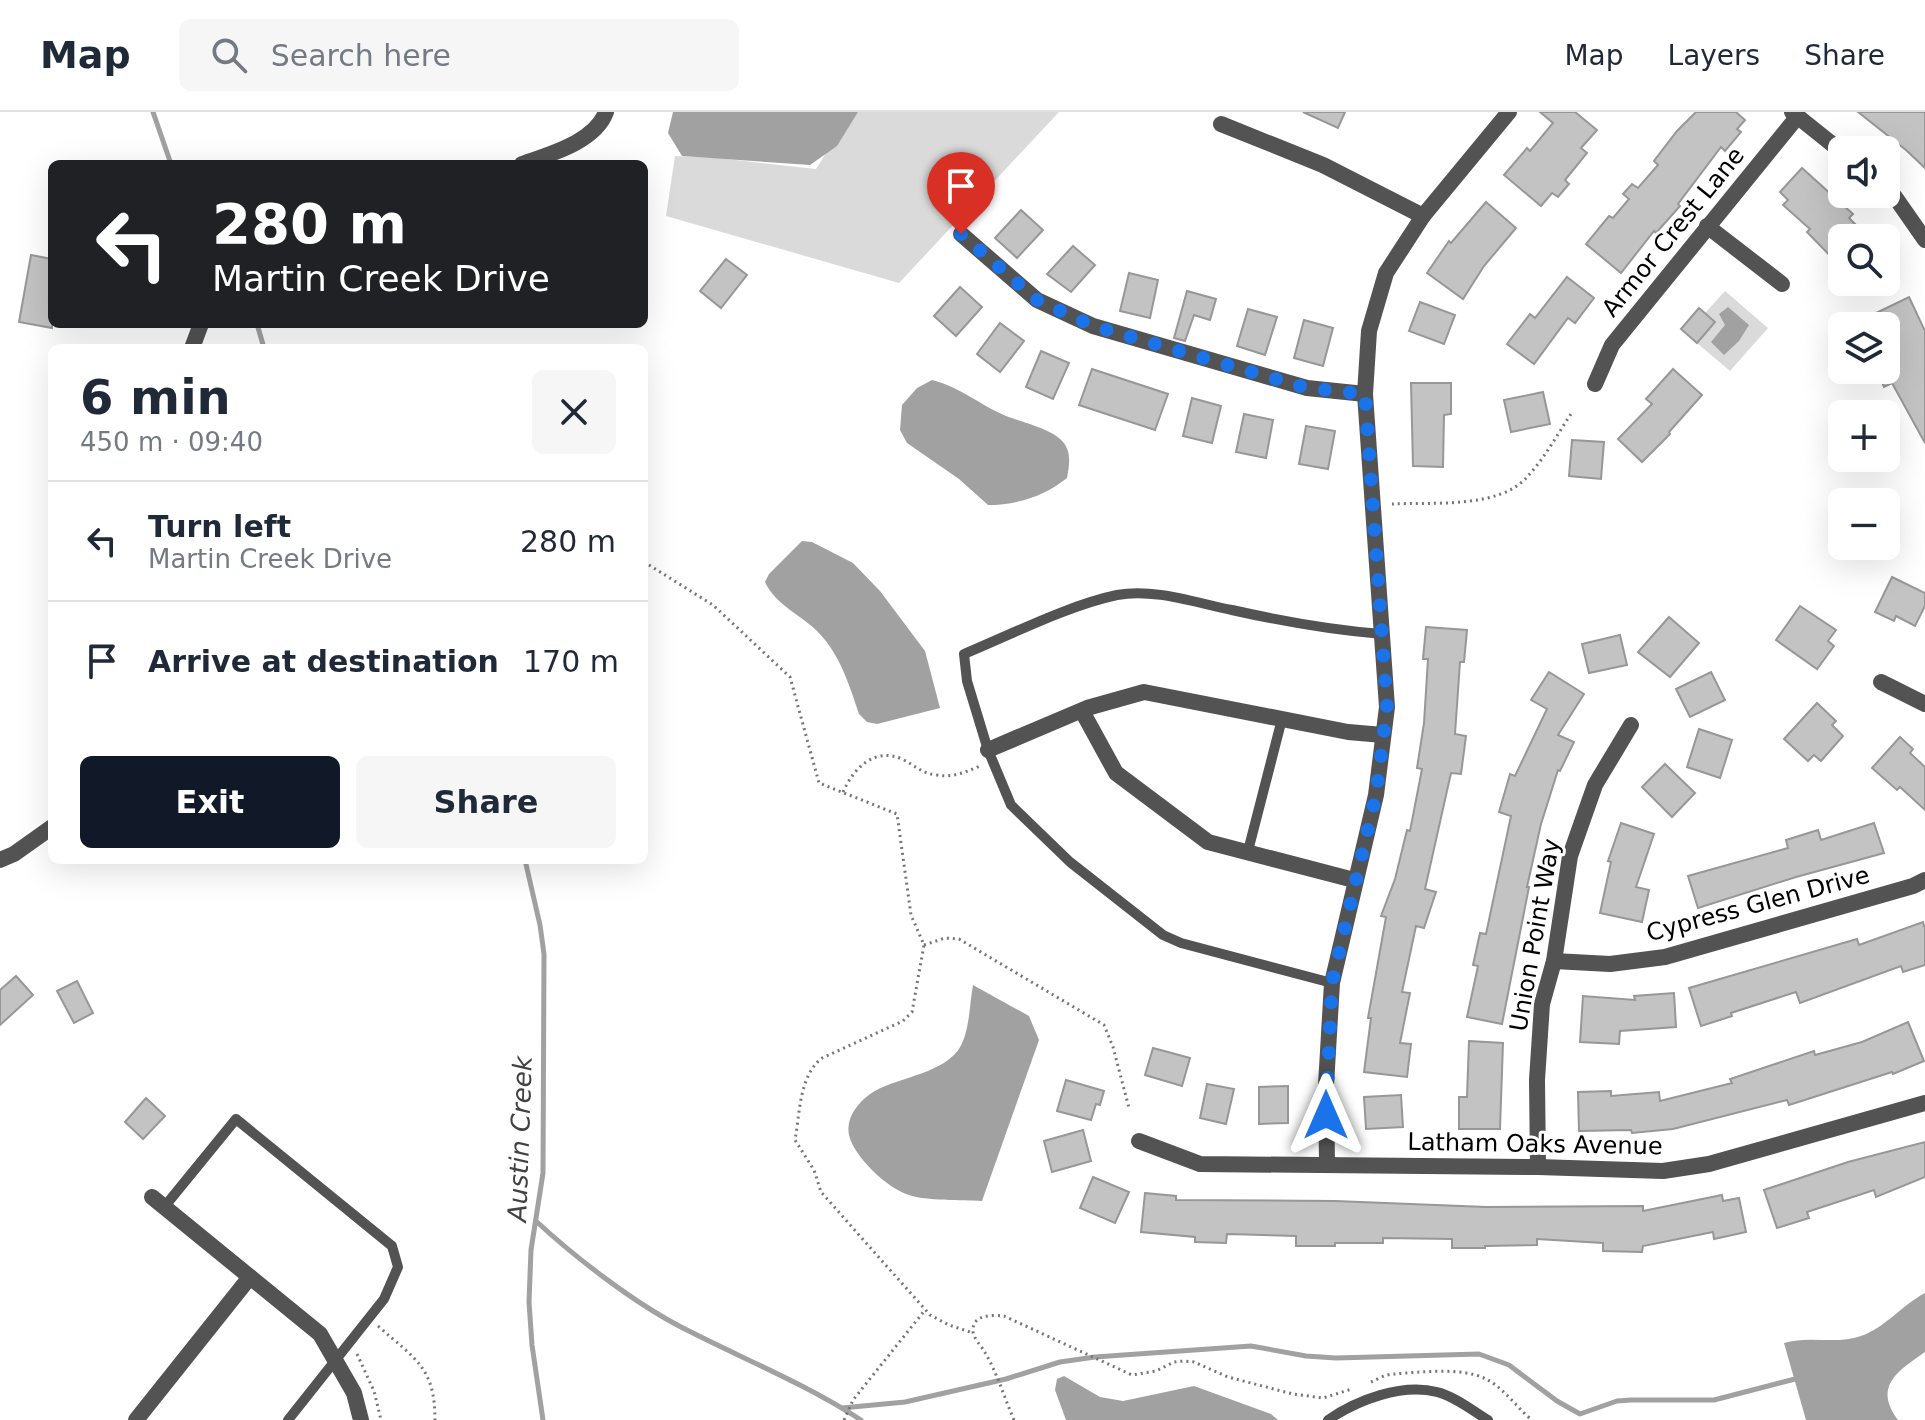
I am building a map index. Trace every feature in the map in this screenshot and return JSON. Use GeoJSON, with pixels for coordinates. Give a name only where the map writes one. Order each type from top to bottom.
{"type":"FeatureCollection","features":[{"type":"Feature","properties":{"kind":"street"},"geometry":{"type":"LineString","coordinates":[[534,160],[554,153],[590,133],[602,123],[606,112]]}},
{"type":"Feature","properties":{"kind":"street"},"geometry":{"type":"LineString","coordinates":[[1327,1165],[1326,1085],[1332,983],[1376,795],[1387,707],[1365,394],[1369,331],[1386,273],[1423,216],[1509,112]]}},
{"type":"Feature","properties":{"kind":"street"},"geometry":{"type":"LineString","coordinates":[[1795,114],[1828,141]]}},
{"type":"Feature","properties":{"kind":"street","name":"Armor Crest Lane"},"geometry":{"type":"LineString","coordinates":[[1595,384],[1612,345],[1795,114]]}},
{"type":"Feature","properties":{"kind":"street"},"geometry":{"type":"LineString","coordinates":[[1221,124],[1323,165],[1423,216]]}},
{"type":"Feature","properties":{"kind":"street"},"geometry":{"type":"LineString","coordinates":[[1900,206],[1923,233]]}},
{"type":"Feature","properties":{"kind":"street"},"geometry":{"type":"LineString","coordinates":[[1707,226],[1782,284]]}},
{"type":"Feature","properties":{"kind":"street"},"geometry":{"type":"LineString","coordinates":[[961,234],[1037,300],[1093,326],[1307,388],[1365,394]]}},
{"type":"Feature","properties":{"kind":"street"},"geometry":{"type":"LineString","coordinates":[[1881,682],[1925,704]]}},
{"type":"Feature","properties":{"kind":"street"},"geometry":{"type":"LineString","coordinates":[[988,750],[1082,711],[1144,692],[1348,732],[1383,735]]}},
{"type":"Feature","properties":{"kind":"street"},"geometry":{"type":"LineString","coordinates":[[1082,711],[1116,773],[1208,842],[1354,880]]}},
{"type":"Feature","properties":{"kind":"street","name":"Union Point Way"},"geometry":{"type":"LineString","coordinates":[[1538,1167],[1537,1080],[1542,1004],[1554,961],[1570,856],[1595,785],[1631,725]]}},
{"type":"Feature","properties":{"kind":"street"},"geometry":{"type":"LineString","coordinates":[[0,860],[48,830]]}},
{"type":"Feature","properties":{"kind":"street","name":"Cypress Glen Drive"},"geometry":{"type":"LineString","coordinates":[[1554,961],[1610,964],[1665,957],[1925,880]]}},
{"type":"Feature","properties":{"kind":"street","name":"Latham Oaks Avenue"},"geometry":{"type":"LineString","coordinates":[[1139,1141],[1200,1164],[1663,1171],[1709,1164],[1925,1103]]}},
{"type":"Feature","properties":{"kind":"street"},"geometry":{"type":"LineString","coordinates":[[159,1201],[320,1334],[354,1393],[361,1420]]}},
{"type":"Feature","properties":{"kind":"street"},"geometry":{"type":"LineString","coordinates":[[136,1420],[250,1277]]}},
{"type":"Feature","properties":{"kind":"lane"},"geometry":{"type":"LineString","coordinates":[[1332,983],[1181,943],[1163,935],[1070,862],[1011,805],[988,750],[967,681],[964,654],[1090,603],[1119,595],[1142,594],[1349,631],[1382,634]]}},
{"type":"Feature","properties":{"kind":"lane"},"geometry":{"type":"LineString","coordinates":[[1248,851],[1282,719]]}},
{"type":"Feature","properties":{"kind":"lane"},"geometry":{"type":"LineString","coordinates":[[159,1201],[236,1119],[392,1246],[398,1267],[384,1299],[288,1420]]}},
{"type":"Feature","properties":{"kind":"lane"},"geometry":{"type":"LineString","coordinates":[[1328,1420],[1380,1395],[1415,1389],[1440,1393],[1488,1420]]}},
{"type":"Feature","properties":{"kind":"path"},"geometry":{"type":"LineString","coordinates":[[1392,504],[1480,499],[1507,492],[1528,477],[1573,411]]}},
{"type":"Feature","properties":{"kind":"path"},"geometry":{"type":"LineString","coordinates":[[649,565],[713,605],[790,677],[819,783],[897,814],[911,915],[924,945],[912,1012],[903,1021],[822,1058],[811,1067],[805,1082],[795,1140],[814,1170],[821,1192],[925,1310],[949,1325],[973,1333]]}},
{"type":"Feature","properties":{"kind":"path"},"geometry":{"type":"LineString","coordinates":[[842,792],[860,765],[880,756],[905,760],[935,775],[955,776],[980,766]]}},
{"type":"Feature","properties":{"kind":"path"},"geometry":{"type":"LineString","coordinates":[[924,945],[945,938],[959,939],[1104,1025],[1129,1108]]}},
{"type":"Feature","properties":{"kind":"path"},"geometry":{"type":"LineString","coordinates":[[844,1420],[853,1400],[925,1310]]}},
{"type":"Feature","properties":{"kind":"path"},"geometry":{"type":"LineString","coordinates":[[1014,1420],[995,1371],[973,1333],[975,1321],[982,1317],[1004,1316],[1132,1375],[1184,1361],[1194,1362],[1228,1377],[1293,1394],[1323,1398],[1352,1389]]}},
{"type":"Feature","properties":{"kind":"path"},"geometry":{"type":"LineString","coordinates":[[375,1325],[412,1357],[430,1378],[434,1390],[435,1420]]}},
{"type":"Feature","properties":{"kind":"path"},"geometry":{"type":"LineString","coordinates":[[1366,1384],[1391,1373],[1454,1372],[1484,1378],[1532,1420]]}},
{"type":"Feature","properties":{"kind":"shaded area"},"geometry":{"type":"Polygon","coordinates":[[[673,112],[858,112],[837,146],[810,165],[682,156],[668,133],[673,112]]]}},
{"type":"Feature","properties":{"kind":"shaded area"},"geometry":{"type":"Polygon","coordinates":[[[852,112],[1059,112],[899,283],[666,216],[675,156],[816,169],[852,112]]]}},
{"type":"Feature","properties":{"kind":"shaded area"},"geometry":{"type":"Polygon","coordinates":[[[1725,291],[1768,328],[1730,371],[1697,343],[1715,323],[1705,313],[1725,291]]]}},
{"type":"Feature","properties":{"kind":"shaded area"},"geometry":{"type":"Polygon","coordinates":[[[1728,307],[1749,325],[1739,341],[1724,355],[1711,342],[1725,325],[1719,314],[1728,307]]]}},
{"type":"Feature","properties":{"kind":"shaded area"},"geometry":{"type":"Polygon","coordinates":[[[932,380],[1058,437],[1069,455],[1067,478],[1030,498],[988,505],[959,479],[907,443],[900,430],[902,405],[917,388],[932,380]]]}},
{"type":"Feature","properties":{"kind":"shaded area"},"geometry":{"type":"Polygon","coordinates":[[[802,541],[812,542],[853,563],[880,591],[925,651],[940,708],[877,724],[867,722],[859,714],[831,648],[816,630],[775,597],[765,582],[802,541]]]}},
{"type":"Feature","properties":{"kind":"shaded area"},"geometry":{"type":"Polygon","coordinates":[[[973,985],[1029,1016],[1039,1040],[982,1201],[909,1195],[891,1186],[858,1153],[849,1135],[850,1119],[858,1105],[874,1091],[933,1069],[954,1055],[966,1032],[973,985]]]}},
{"type":"Feature","properties":{"kind":"shaded area"},"geometry":{"type":"Polygon","coordinates":[[[1925,1293],[1925,1352],[1898,1373],[1888,1389],[1891,1408],[1898,1420],[1806,1420],[1784,1343],[1861,1336],[1925,1293]]]}},
{"type":"Feature","properties":{"kind":"shaded area"},"geometry":{"type":"Polygon","coordinates":[[[1064,1376],[1100,1397],[1123,1401],[1194,1386],[1271,1414],[1278,1420],[1066,1420],[1055,1390],[1057,1379],[1064,1376]]]}},
{"type":"Feature","properties":{"kind":"building"},"geometry":{"type":"Polygon","coordinates":[[[1303,112],[1345,112],[1338,128],[1303,112]]]}},
{"type":"Feature","properties":{"kind":"building"},"geometry":{"type":"Polygon","coordinates":[[[1540,112],[1575,112],[1597,130],[1581,148],[1587,153],[1565,180],[1569,184],[1558,197],[1552,193],[1541,206],[1504,175],[1527,148],[1530,151],[1553,123],[1540,112]]]}},
{"type":"Feature","properties":{"kind":"building"},"geometry":{"type":"Polygon","coordinates":[[[1696,112],[1736,112],[1745,120],[1737,129],[1741,132],[1725,151],[1721,147],[1678,204],[1680,206],[1656,233],[1654,231],[1621,273],[1586,244],[1609,216],[1613,218],[1629,199],[1623,194],[1632,184],[1638,188],[1658,165],[1654,161],[1696,112]]]}},
{"type":"Feature","properties":{"kind":"building"},"geometry":{"type":"Polygon","coordinates":[[[1858,112],[1925,112],[1925,168],[1900,145],[1900,136],[1888,136],[1858,112]]]}},
{"type":"Feature","properties":{"kind":"building"},"geometry":{"type":"Polygon","coordinates":[[[1802,168],[1828,191],[1828,208],[1846,208],[1853,214],[1849,218],[1855,224],[1828,224],[1828,254],[1807,232],[1810,229],[1783,205],[1788,200],[1780,192],[1802,168]]]}},
{"type":"Feature","properties":{"kind":"building"},"geometry":{"type":"Polygon","coordinates":[[[1486,202],[1516,228],[1484,266],[1463,299],[1427,273],[1449,241],[1451,243],[1486,202]]]}},
{"type":"Feature","properties":{"kind":"building"},"geometry":{"type":"Polygon","coordinates":[[[1021,210],[1043,230],[1017,258],[995,238],[1021,210]]]}},
{"type":"Feature","properties":{"kind":"building"},"geometry":{"type":"Polygon","coordinates":[[[1073,246],[1095,265],[1071,292],[1047,274],[1073,246]]]}},
{"type":"Feature","properties":{"kind":"building"},"geometry":{"type":"Polygon","coordinates":[[[31,255],[48,258],[48,327],[19,322],[31,255]]]}},
{"type":"Feature","properties":{"kind":"building"},"geometry":{"type":"Polygon","coordinates":[[[726,259],[747,275],[721,308],[700,291],[726,259]]]}},
{"type":"Feature","properties":{"kind":"building"},"geometry":{"type":"Polygon","coordinates":[[[1129,273],[1158,280],[1150,318],[1120,311],[1129,273]]]}},
{"type":"Feature","properties":{"kind":"building"},"geometry":{"type":"Polygon","coordinates":[[[1567,277],[1594,298],[1575,323],[1568,318],[1534,364],[1507,344],[1530,314],[1535,318],[1567,277]]]}},
{"type":"Feature","properties":{"kind":"building"},"geometry":{"type":"Polygon","coordinates":[[[960,287],[982,307],[956,336],[934,316],[960,287]]]}},
{"type":"Feature","properties":{"kind":"building"},"geometry":{"type":"Polygon","coordinates":[[[1187,291],[1216,299],[1210,320],[1194,315],[1185,341],[1174,338],[1187,291]]]}},
{"type":"Feature","properties":{"kind":"building"},"geometry":{"type":"Polygon","coordinates":[[[1909,297],[1925,331],[1925,443],[1893,384],[1900,384],[1900,312],[1878,312],[1909,297]]]}},
{"type":"Feature","properties":{"kind":"building"},"geometry":{"type":"Polygon","coordinates":[[[1420,302],[1455,315],[1444,344],[1409,331],[1420,302]]]}},
{"type":"Feature","properties":{"kind":"building"},"geometry":{"type":"Polygon","coordinates":[[[1699,308],[1715,322],[1697,343],[1681,329],[1699,308]]]}},
{"type":"Feature","properties":{"kind":"building"},"geometry":{"type":"Polygon","coordinates":[[[1248,309],[1277,317],[1265,355],[1237,346],[1248,309]]]}},
{"type":"Feature","properties":{"kind":"building"},"geometry":{"type":"Polygon","coordinates":[[[1304,320],[1333,328],[1323,366],[1294,358],[1304,320]]]}},
{"type":"Feature","properties":{"kind":"building"},"geometry":{"type":"Polygon","coordinates":[[[1000,323],[1024,341],[1000,372],[977,354],[1000,323]]]}},
{"type":"Feature","properties":{"kind":"building"},"geometry":{"type":"Polygon","coordinates":[[[1041,351],[1069,363],[1053,399],[1026,387],[1041,351]]]}},
{"type":"Feature","properties":{"kind":"building"},"geometry":{"type":"Polygon","coordinates":[[[1092,369],[1168,394],[1155,430],[1079,405],[1092,369]]]}},
{"type":"Feature","properties":{"kind":"building"},"geometry":{"type":"Polygon","coordinates":[[[1673,369],[1702,395],[1642,462],[1618,439],[1652,404],[1646,399],[1673,369]]]}},
{"type":"Feature","properties":{"kind":"building"},"geometry":{"type":"Polygon","coordinates":[[[1411,383],[1451,383],[1451,414],[1444,415],[1443,467],[1413,466],[1411,383]]]}},
{"type":"Feature","properties":{"kind":"building"},"geometry":{"type":"Polygon","coordinates":[[[1543,392],[1550,424],[1511,432],[1504,400],[1543,392]]]}},
{"type":"Feature","properties":{"kind":"building"},"geometry":{"type":"Polygon","coordinates":[[[1192,398],[1221,406],[1212,443],[1183,436],[1192,398]]]}},
{"type":"Feature","properties":{"kind":"building"},"geometry":{"type":"Polygon","coordinates":[[[1244,414],[1273,420],[1266,458],[1236,452],[1244,414]]]}},
{"type":"Feature","properties":{"kind":"building"},"geometry":{"type":"Polygon","coordinates":[[[1306,426],[1335,431],[1328,469],[1299,464],[1306,426]]]}},
{"type":"Feature","properties":{"kind":"building"},"geometry":{"type":"Polygon","coordinates":[[[1572,440],[1604,442],[1601,479],[1569,476],[1572,440]]]}},
{"type":"Feature","properties":{"kind":"building"},"geometry":{"type":"Polygon","coordinates":[[[1892,577],[1925,593],[1925,606],[1915,626],[1896,616],[1894,621],[1875,612],[1892,577]]]}},
{"type":"Feature","properties":{"kind":"building"},"geometry":{"type":"Polygon","coordinates":[[[1800,606],[1836,630],[1828,641],[1834,646],[1817,669],[1776,640],[1800,606]]]}},
{"type":"Feature","properties":{"kind":"building"},"geometry":{"type":"Polygon","coordinates":[[[1669,617],[1699,643],[1670,677],[1638,652],[1669,617]]]}},
{"type":"Feature","properties":{"kind":"building"},"geometry":{"type":"Polygon","coordinates":[[[1426,627],[1467,630],[1464,662],[1460,662],[1455,734],[1466,736],[1461,774],[1451,773],[1425,889],[1436,892],[1424,928],[1416,926],[1402,992],[1410,993],[1400,1043],[1411,1044],[1407,1077],[1364,1072],[1371,1018],[1368,1018],[1386,917],[1381,916],[1395,879],[1407,830],[1410,831],[1422,769],[1417,768],[1424,723],[1428,659],[1423,659],[1426,627]]]}},
{"type":"Feature","properties":{"kind":"building"},"geometry":{"type":"Polygon","coordinates":[[[1620,635],[1627,665],[1589,673],[1582,644],[1620,635]]]}},
{"type":"Feature","properties":{"kind":"building"},"geometry":{"type":"Polygon","coordinates":[[[1549,672],[1584,694],[1558,735],[1574,742],[1558,770],[1541,824],[1502,1024],[1467,1017],[1478,966],[1473,965],[1480,933],[1486,934],[1511,816],[1499,812],[1510,774],[1515,776],[1547,709],[1531,700],[1549,672]]]}},
{"type":"Feature","properties":{"kind":"building"},"geometry":{"type":"Polygon","coordinates":[[[1711,672],[1725,700],[1690,717],[1676,689],[1711,672]]]}},
{"type":"Feature","properties":{"kind":"building"},"geometry":{"type":"Polygon","coordinates":[[[1817,703],[1836,721],[1832,725],[1843,736],[1821,761],[1814,755],[1808,761],[1784,739],[1817,703]]]}},
{"type":"Feature","properties":{"kind":"building"},"geometry":{"type":"Polygon","coordinates":[[[1699,729],[1732,740],[1720,778],[1687,767],[1699,729]]]}},
{"type":"Feature","properties":{"kind":"building"},"geometry":{"type":"Polygon","coordinates":[[[1900,737],[1913,749],[1910,753],[1925,767],[1925,810],[1900,787],[1897,790],[1872,768],[1900,737]]]}},
{"type":"Feature","properties":{"kind":"building"},"geometry":{"type":"Polygon","coordinates":[[[1665,764],[1695,793],[1672,817],[1642,787],[1665,764]]]}},
{"type":"Feature","properties":{"kind":"building"},"geometry":{"type":"Polygon","coordinates":[[[1621,823],[1654,834],[1636,887],[1649,890],[1642,922],[1600,913],[1611,862],[1608,861],[1621,823]]]}},
{"type":"Feature","properties":{"kind":"building"},"geometry":{"type":"Polygon","coordinates":[[[1874,823],[1884,853],[1698,908],[1688,876],[1788,848],[1786,840],[1818,830],[1821,840],[1874,823]]]}},
{"type":"Feature","properties":{"kind":"building"},"geometry":{"type":"Polygon","coordinates":[[[1923,922],[1925,965],[1903,972],[1901,966],[1800,1003],[1796,992],[1701,1026],[1689,988],[1857,939],[1859,945],[1923,922]]]}},
{"type":"Feature","properties":{"kind":"building"},"geometry":{"type":"Polygon","coordinates":[[[16,976],[33,995],[0,1025],[0,990],[16,976]]]}},
{"type":"Feature","properties":{"kind":"building"},"geometry":{"type":"Polygon","coordinates":[[[77,981],[93,1013],[74,1023],[57,991],[77,981]]]}},
{"type":"Feature","properties":{"kind":"building"},"geometry":{"type":"Polygon","coordinates":[[[1674,993],[1676,1027],[1620,1031],[1619,1044],[1580,1042],[1583,996],[1635,1000],[1634,996],[1674,993]]]}},
{"type":"Feature","properties":{"kind":"building"},"geometry":{"type":"Polygon","coordinates":[[[1908,1022],[1924,1061],[1893,1074],[1789,1105],[1787,1100],[1673,1129],[1632,1133],[1631,1130],[1579,1131],[1578,1092],[1611,1091],[1611,1096],[1659,1092],[1660,1101],[1732,1083],[1730,1079],[1814,1051],[1815,1055],[1862,1042],[1908,1022]]]}},
{"type":"Feature","properties":{"kind":"building"},"geometry":{"type":"Polygon","coordinates":[[[1469,1041],[1503,1043],[1500,1129],[1459,1129],[1459,1097],[1467,1097],[1469,1041]]]}},
{"type":"Feature","properties":{"kind":"building"},"geometry":{"type":"Polygon","coordinates":[[[1153,1048],[1190,1058],[1182,1086],[1145,1075],[1153,1048]]]}},
{"type":"Feature","properties":{"kind":"building"},"geometry":{"type":"Polygon","coordinates":[[[1066,1080],[1104,1091],[1091,1120],[1057,1111],[1066,1080]]]}},
{"type":"Feature","properties":{"kind":"building"},"geometry":{"type":"Polygon","coordinates":[[[1207,1084],[1234,1089],[1226,1124],[1200,1118],[1207,1084]]]}},
{"type":"Feature","properties":{"kind":"building"},"geometry":{"type":"Polygon","coordinates":[[[1288,1086],[1288,1123],[1259,1124],[1259,1087],[1288,1086]]]}},
{"type":"Feature","properties":{"kind":"building"},"geometry":{"type":"Polygon","coordinates":[[[1401,1095],[1403,1127],[1366,1129],[1364,1097],[1401,1095]]]}},
{"type":"Feature","properties":{"kind":"building"},"geometry":{"type":"Polygon","coordinates":[[[146,1098],[165,1116],[143,1139],[125,1122],[146,1098]]]}},
{"type":"Feature","properties":{"kind":"building"},"geometry":{"type":"Polygon","coordinates":[[[1083,1130],[1091,1161],[1052,1172],[1044,1141],[1083,1130]]]}},
{"type":"Feature","properties":{"kind":"building"},"geometry":{"type":"Polygon","coordinates":[[[1925,1142],[1925,1177],[1876,1197],[1874,1190],[1807,1212],[1809,1218],[1777,1228],[1764,1190],[1848,1162],[1925,1142]]]}},
{"type":"Feature","properties":{"kind":"building"},"geometry":{"type":"Polygon","coordinates":[[[1093,1177],[1129,1192],[1115,1223],[1080,1208],[1093,1177]]]}},
{"type":"Feature","properties":{"kind":"building"},"geometry":{"type":"Polygon","coordinates":[[[1145,1193],[1176,1196],[1176,1200],[1335,1201],[1486,1207],[1643,1206],[1643,1211],[1722,1195],[1723,1201],[1739,1198],[1746,1232],[1714,1239],[1713,1232],[1643,1246],[1642,1252],[1603,1251],[1603,1243],[1537,1239],[1537,1245],[1485,1248],[1452,1248],[1452,1239],[1383,1238],[1383,1243],[1296,1246],[1296,1236],[1227,1234],[1226,1243],[1195,1242],[1195,1237],[1141,1232],[1145,1193]]]}},
{"type":"Feature","properties":{"kind":"waterway","name":"Austin Creek"},"geometry":{"type":"LineString","coordinates":[[153,112],[170,160]]}},
{"type":"Feature","properties":{"kind":"waterway","name":"Austin Creek"},"geometry":{"type":"LineString","coordinates":[[258,328],[263,344]]}},
{"type":"Feature","properties":{"kind":"waterway","name":"Austin Creek"},"geometry":{"type":"LineString","coordinates":[[526,864],[544,954],[543,1173],[531,1250],[529,1302],[543,1420]]}},
{"type":"Feature","properties":{"kind":"waterway"},"geometry":{"type":"LineString","coordinates":[[537,1222],[606,1279],[663,1317],[795,1382],[861,1420]]}},
{"type":"Feature","properties":{"kind":"waterway"},"geometry":{"type":"LineString","coordinates":[[842,1408],[905,1402],[1006,1379],[1060,1362],[1251,1346],[1336,1358],[1479,1354],[1509,1365],[1580,1414],[1617,1401],[1714,1400],[1799,1378]]}},
{"type":"Feature","properties":{"kind":"route"},"geometry":{"type":"LineString","coordinates":[[961,234],[1037,300],[1093,326],[1307,388],[1365,394],[1387,707],[1376,795],[1332,983],[1326,1115]]}}]}
